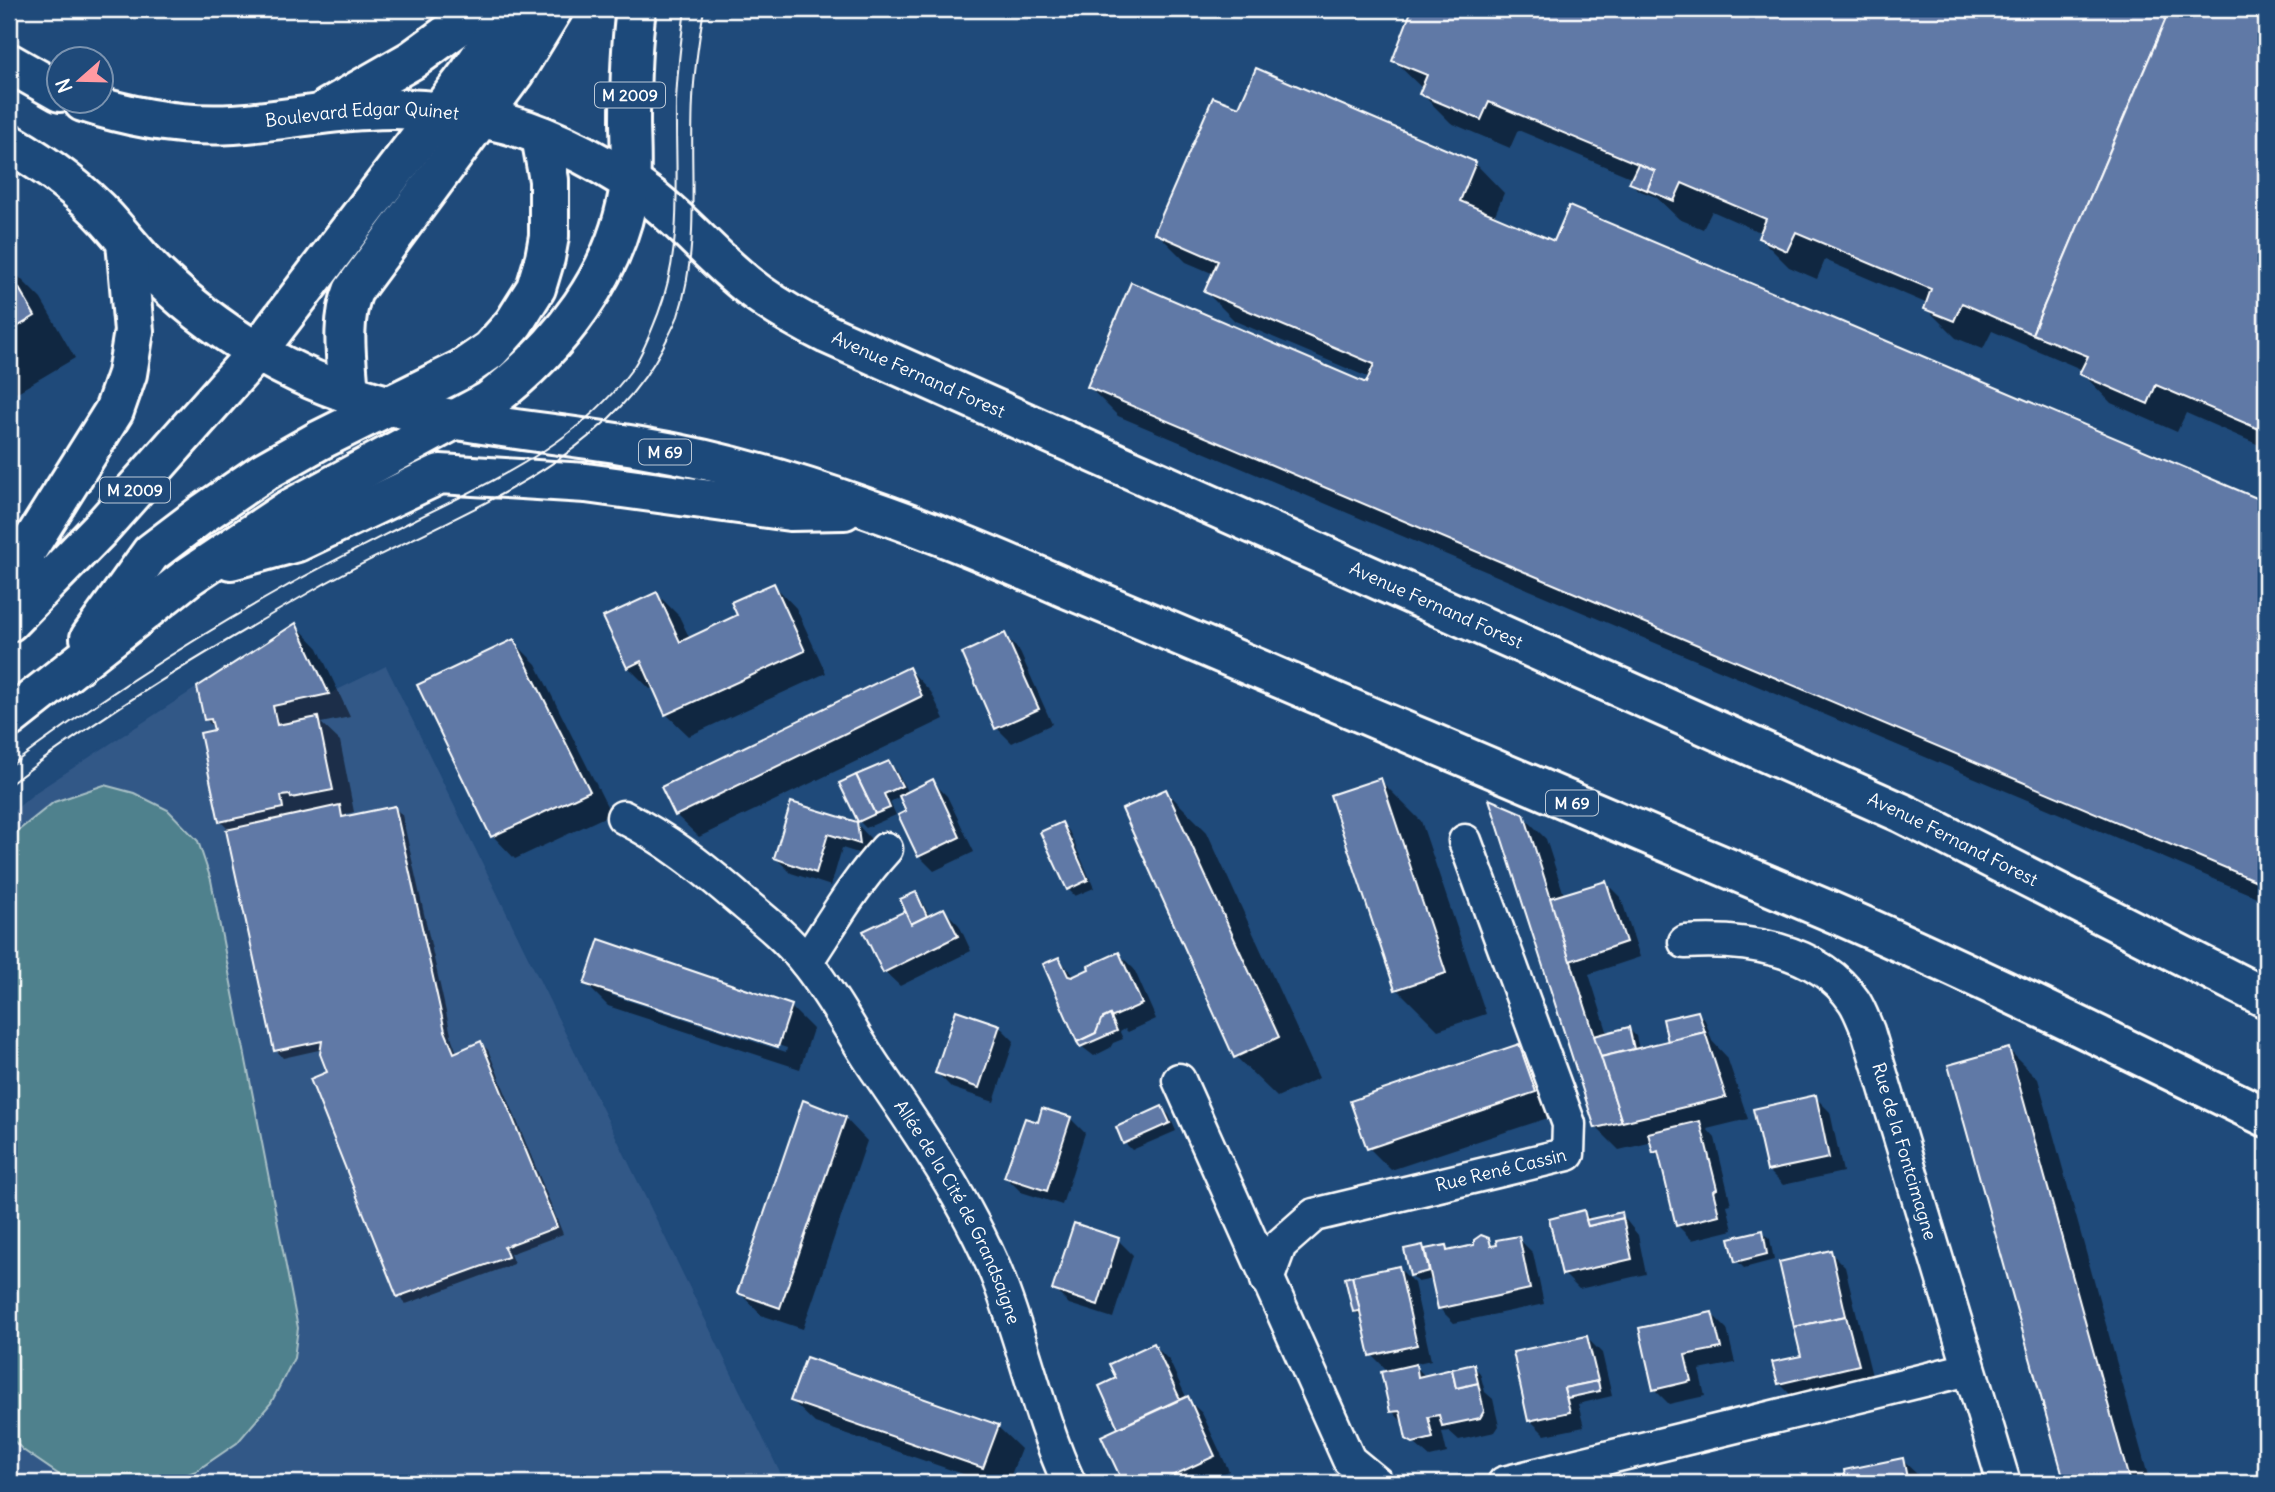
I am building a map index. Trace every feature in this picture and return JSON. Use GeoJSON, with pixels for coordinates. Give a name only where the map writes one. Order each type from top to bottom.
{"type":"FeatureCollection","features":[{"type":"Feature","properties":{"kind":"main road"},"geometry":{"type":"LineString","coordinates":[[318,114],[412,60],[482,9]]}},
{"type":"Feature","properties":{"kind":"main road","name":"M 2009"},"geometry":{"type":"LineString","coordinates":[[9,622],[100,529],[256,353],[470,72],[513,9]]}},
{"type":"Feature","properties":{"kind":"main road"},"geometry":{"type":"LineString","coordinates":[[349,395],[346,309],[353,291],[482,119],[535,42],[553,9]]}},
{"type":"Feature","properties":{"kind":"main road","name":"M 2009"},"geometry":{"type":"LineString","coordinates":[[9,718],[202,567],[288,510],[489,401],[516,380],[544,352],[592,291],[613,252],[624,217],[630,182],[631,74],[636,9]]}},
{"type":"Feature","properties":{"kind":"main road"},"geometry":{"type":"LineString","coordinates":[[9,63],[46,84]]}},
{"type":"Feature","properties":{"kind":"main road","name":"Boulevard Edgar Quinet"},"geometry":{"type":"LineString","coordinates":[[116,113],[177,123],[233,124],[318,114],[396,109],[439,111],[508,124],[541,136],[630,182]]}},
{"type":"Feature","properties":{"kind":"main road"},"geometry":{"type":"LineString","coordinates":[[62,676],[151,553],[265,471],[461,370],[490,351],[514,323],[536,288],[545,258],[549,236],[549,180],[541,136]]}},
{"type":"Feature","properties":{"kind":"main road","name":"M 69"},"geometry":{"type":"LineString","coordinates":[[9,143],[57,174],[79,192],[176,294],[219,329],[256,353],[349,395],[454,420],[697,457],[777,477],[870,509],[1138,617],[1828,911],[2072,1022],[2266,1117]]}},
{"type":"Feature","properties":{"kind":"main road","name":"Avenue Fernand Forest"},"geometry":{"type":"LineString","coordinates":[[630,182],[654,200],[758,293],[827,334],[1902,813],[2266,998]]}},
{"type":"Feature","properties":{"kind":"main road"},"geometry":{"type":"LineString","coordinates":[[9,591],[27,550],[114,411],[127,374],[134,331],[126,242]]}},
{"type":"Feature","properties":{"kind":"main road"},"geometry":{"type":"LineString","coordinates":[[202,567],[297,542],[440,474],[586,483],[790,511],[870,509]]}},
{"type":"Feature","properties":{"kind":"street","name":"Allée de la Cité de Grandsaigne"},"geometry":{"type":"LineString","coordinates":[[623,817],[667,841],[692,860],[785,937],[806,962],[943,1171],[971,1220],[1012,1315],[1044,1417],[1069,1483]]}},
{"type":"Feature","properties":{"kind":"street","name":"Rue René Cassin"},"geometry":{"type":"LineString","coordinates":[[1267,1280],[1280,1245],[1314,1216],[1568,1154],[1569,1124],[1465,841]]}},
{"type":"Feature","properties":{"kind":"street"},"geometry":{"type":"LineString","coordinates":[[806,962],[850,892],[886,849]]}},
{"type":"Feature","properties":{"kind":"street","name":"Rue de la Fontcimagne"},"geometry":{"type":"LineString","coordinates":[[1685,942],[1741,942],[1774,949],[1802,960],[1830,976],[1854,1001],[1868,1031],[2004,1483]]}},
{"type":"Feature","properties":{"kind":"street"},"geometry":{"type":"LineString","coordinates":[[1179,1080],[1349,1460],[1377,1483]]}},
{"type":"Feature","properties":{"kind":"street"},"geometry":{"type":"LineString","coordinates":[[1504,1483],[1969,1369]]}},
{"type":"Feature","properties":{"kind":"shaded area"},"geometry":{"type":"Polygon","coordinates":[[[296,623],[329,694],[386,666],[785,1483],[9,1483],[9,815],[36,792],[296,623]]]}},
{"type":"Feature","properties":{"kind":"green space"},"geometry":{"type":"Polygon","coordinates":[[[104,785],[134,793],[168,810],[198,841],[211,880],[298,1328],[294,1358],[271,1403],[237,1443],[196,1471],[164,1483],[78,1483],[64,1478],[23,1450],[9,1436],[9,838],[54,802],[104,785]]]}},
{"type":"Feature","properties":{"kind":"building"},"geometry":{"type":"Polygon","coordinates":[[[1412,9],[2170,9],[2032,334],[1962,303],[1954,321],[1924,309],[1931,289],[1796,232],[1787,251],[1758,238],[1766,219],[1682,183],[1674,201],[1647,190],[1655,171],[1489,102],[1481,120],[1419,94],[1427,75],[1392,61],[1412,9]]]}},
{"type":"Feature","properties":{"kind":"building"},"geometry":{"type":"Polygon","coordinates":[[[2170,9],[2239,9],[2266,20],[2266,432],[2156,385],[2148,404],[2079,374],[2088,356],[2032,334],[2170,9]]]}},
{"type":"Feature","properties":{"kind":"building"},"geometry":{"type":"Polygon","coordinates":[[[1256,68],[1476,162],[1460,201],[1554,241],[1569,206],[2266,502],[2266,885],[1087,387],[1131,282],[1366,383],[1374,364],[1204,292],[1218,261],[1154,233],[1213,97],[1239,107],[1256,68]]]}},
{"type":"Feature","properties":{"kind":"building"},"geometry":{"type":"Polygon","coordinates":[[[1638,164],[1655,171],[1647,190],[1629,183],[1638,164]]]}},
{"type":"Feature","properties":{"kind":"building"},"geometry":{"type":"Polygon","coordinates":[[[9,271],[35,316],[9,332],[9,271]]]}},
{"type":"Feature","properties":{"kind":"building"},"geometry":{"type":"Polygon","coordinates":[[[774,583],[805,651],[665,715],[641,661],[627,668],[603,617],[657,592],[680,642],[737,615],[731,602],[774,583]]]}},
{"type":"Feature","properties":{"kind":"building"},"geometry":{"type":"Polygon","coordinates":[[[296,623],[329,694],[273,706],[277,725],[318,717],[333,790],[291,798],[290,795],[281,796],[283,808],[219,822],[200,733],[214,730],[211,719],[204,720],[197,687],[296,623]]]}},
{"type":"Feature","properties":{"kind":"building"},"geometry":{"type":"Polygon","coordinates":[[[1005,633],[1039,709],[995,729],[962,653],[1005,633]]]}},
{"type":"Feature","properties":{"kind":"building"},"geometry":{"type":"Polygon","coordinates":[[[514,639],[590,791],[491,837],[417,685],[514,639]]]}},
{"type":"Feature","properties":{"kind":"building"},"geometry":{"type":"Polygon","coordinates":[[[909,667],[922,696],[675,816],[661,787],[909,667]]]}},
{"type":"Feature","properties":{"kind":"building"},"geometry":{"type":"Polygon","coordinates":[[[889,761],[902,786],[884,794],[890,808],[875,814],[856,775],[889,761]]]}},
{"type":"Feature","properties":{"kind":"building"},"geometry":{"type":"Polygon","coordinates":[[[856,775],[875,814],[858,822],[839,783],[856,775]]]}},
{"type":"Feature","properties":{"kind":"building"},"geometry":{"type":"Polygon","coordinates":[[[1381,778],[1446,973],[1395,990],[1330,795],[1381,778]]]}},
{"type":"Feature","properties":{"kind":"building"},"geometry":{"type":"Polygon","coordinates":[[[933,779],[960,837],[918,857],[898,815],[906,811],[899,796],[933,779]]]}},
{"type":"Feature","properties":{"kind":"building"},"geometry":{"type":"Polygon","coordinates":[[[1166,789],[1279,1037],[1234,1058],[1122,809],[1166,789]]]}},
{"type":"Feature","properties":{"kind":"building"},"geometry":{"type":"Polygon","coordinates":[[[1489,799],[1524,814],[1622,1122],[1595,1128],[1489,799]]]}},
{"type":"Feature","properties":{"kind":"building"},"geometry":{"type":"Polygon","coordinates":[[[791,802],[857,822],[860,844],[828,834],[816,873],[774,858],[791,802]]]}},
{"type":"Feature","properties":{"kind":"building"},"geometry":{"type":"Polygon","coordinates":[[[340,805],[342,817],[395,806],[445,1031],[454,1053],[481,1041],[557,1227],[504,1247],[508,1257],[397,1297],[310,1079],[327,1072],[320,1054],[322,1041],[274,1051],[226,830],[340,805]]]}},
{"type":"Feature","properties":{"kind":"building"},"geometry":{"type":"Polygon","coordinates":[[[1062,822],[1088,880],[1067,890],[1040,832],[1062,822]]]}},
{"type":"Feature","properties":{"kind":"building"},"geometry":{"type":"Polygon","coordinates":[[[1606,881],[1626,942],[1570,961],[1550,898],[1606,881]]]}},
{"type":"Feature","properties":{"kind":"building"},"geometry":{"type":"Polygon","coordinates":[[[916,892],[927,916],[911,924],[900,899],[916,892]]]}},
{"type":"Feature","properties":{"kind":"building"},"geometry":{"type":"Polygon","coordinates":[[[944,908],[958,936],[883,973],[863,931],[905,911],[911,924],[944,908]]]}},
{"type":"Feature","properties":{"kind":"building"},"geometry":{"type":"Polygon","coordinates":[[[599,939],[792,1005],[778,1047],[584,984],[599,939]]]}},
{"type":"Feature","properties":{"kind":"building"},"geometry":{"type":"Polygon","coordinates":[[[1119,952],[1142,1004],[1111,1018],[1110,1015],[1103,1018],[1096,1033],[1077,1042],[1043,964],[1059,957],[1068,976],[1072,977],[1089,969],[1088,966],[1119,952]]]}},
{"type":"Feature","properties":{"kind":"building"},"geometry":{"type":"Polygon","coordinates":[[[956,1010],[1000,1025],[979,1088],[935,1073],[956,1010]]]}},
{"type":"Feature","properties":{"kind":"building"},"geometry":{"type":"Polygon","coordinates":[[[1698,1011],[1705,1032],[1668,1042],[1663,1019],[1698,1011]]]}},
{"type":"Feature","properties":{"kind":"building"},"geometry":{"type":"Polygon","coordinates":[[[1110,1015],[1117,1031],[1080,1047],[1077,1042],[1096,1033],[1101,1020],[1110,1015]]]}},
{"type":"Feature","properties":{"kind":"building"},"geometry":{"type":"Polygon","coordinates":[[[1629,1027],[1634,1049],[1601,1057],[1594,1036],[1629,1027]]]}},
{"type":"Feature","properties":{"kind":"building"},"geometry":{"type":"Polygon","coordinates":[[[1705,1032],[1726,1097],[1622,1122],[1601,1057],[1705,1032]]]}},
{"type":"Feature","properties":{"kind":"building"},"geometry":{"type":"Polygon","coordinates":[[[1519,1044],[1536,1092],[1367,1149],[1350,1101],[1519,1044]]]}},
{"type":"Feature","properties":{"kind":"building"},"geometry":{"type":"Polygon","coordinates":[[[2009,1048],[2130,1483],[2065,1483],[1948,1065],[2009,1048]]]}},
{"type":"Feature","properties":{"kind":"building"},"geometry":{"type":"Polygon","coordinates":[[[1816,1095],[1829,1158],[1767,1171],[1753,1109],[1816,1095]]]}},
{"type":"Feature","properties":{"kind":"building"},"geometry":{"type":"Polygon","coordinates":[[[803,1100],[846,1117],[780,1308],[737,1293],[803,1100]]]}},
{"type":"Feature","properties":{"kind":"building"},"geometry":{"type":"Polygon","coordinates":[[[1162,1106],[1170,1123],[1123,1144],[1116,1127],[1162,1106]]]}},
{"type":"Feature","properties":{"kind":"building"},"geometry":{"type":"Polygon","coordinates":[[[1042,1108],[1071,1117],[1047,1191],[1004,1177],[1025,1118],[1038,1122],[1042,1108]]]}},
{"type":"Feature","properties":{"kind":"building"},"geometry":{"type":"Polygon","coordinates":[[[1700,1121],[1717,1189],[1713,1191],[1719,1215],[1676,1226],[1658,1151],[1653,1153],[1648,1133],[1700,1121]]]}},
{"type":"Feature","properties":{"kind":"building"},"geometry":{"type":"Polygon","coordinates":[[[1584,1210],[1588,1226],[1623,1218],[1632,1259],[1562,1275],[1549,1219],[1584,1210]]]}},
{"type":"Feature","properties":{"kind":"building"},"geometry":{"type":"Polygon","coordinates":[[[1622,1212],[1623,1218],[1588,1226],[1586,1220],[1622,1212]]]}},
{"type":"Feature","properties":{"kind":"building"},"geometry":{"type":"Polygon","coordinates":[[[1074,1223],[1119,1238],[1098,1305],[1052,1290],[1074,1223]]]}},
{"type":"Feature","properties":{"kind":"building"},"geometry":{"type":"Polygon","coordinates":[[[1763,1230],[1767,1254],[1735,1262],[1729,1238],[1763,1230]]]}},
{"type":"Feature","properties":{"kind":"building"},"geometry":{"type":"Polygon","coordinates":[[[1481,1235],[1489,1238],[1491,1246],[1497,1245],[1496,1240],[1519,1236],[1530,1289],[1438,1309],[1425,1249],[1446,1245],[1447,1251],[1474,1245],[1474,1240],[1481,1235]]]}},
{"type":"Feature","properties":{"kind":"building"},"geometry":{"type":"Polygon","coordinates":[[[1423,1245],[1429,1271],[1410,1276],[1404,1249],[1423,1245]]]}},
{"type":"Feature","properties":{"kind":"building"},"geometry":{"type":"Polygon","coordinates":[[[1831,1250],[1846,1316],[1794,1327],[1779,1262],[1831,1250]]]}},
{"type":"Feature","properties":{"kind":"building"},"geometry":{"type":"Polygon","coordinates":[[[1399,1266],[1417,1345],[1370,1356],[1352,1276],[1399,1266]]]}},
{"type":"Feature","properties":{"kind":"building"},"geometry":{"type":"Polygon","coordinates":[[[1352,1276],[1360,1311],[1353,1312],[1345,1278],[1352,1276]]]}},
{"type":"Feature","properties":{"kind":"building"},"geometry":{"type":"Polygon","coordinates":[[[1712,1312],[1721,1348],[1685,1355],[1691,1381],[1653,1390],[1639,1328],[1712,1312]]]}},
{"type":"Feature","properties":{"kind":"building"},"geometry":{"type":"Polygon","coordinates":[[[1846,1316],[1859,1365],[1778,1384],[1772,1362],[1801,1356],[1794,1327],[1846,1316]]]}},
{"type":"Feature","properties":{"kind":"building"},"geometry":{"type":"Polygon","coordinates":[[[1587,1336],[1598,1381],[1564,1388],[1570,1412],[1528,1421],[1513,1352],[1587,1336]]]}},
{"type":"Feature","properties":{"kind":"building"},"geometry":{"type":"Polygon","coordinates":[[[1154,1343],[1180,1399],[1118,1428],[1099,1386],[1116,1378],[1109,1364],[1154,1343]]]}},
{"type":"Feature","properties":{"kind":"building"},"geometry":{"type":"Polygon","coordinates":[[[806,1357],[999,1425],[983,1468],[790,1401],[806,1357]]]}},
{"type":"Feature","properties":{"kind":"building"},"geometry":{"type":"Polygon","coordinates":[[[1416,1364],[1418,1377],[1452,1369],[1456,1388],[1478,1383],[1484,1411],[1480,1418],[1442,1426],[1439,1415],[1428,1417],[1433,1438],[1413,1443],[1406,1439],[1400,1411],[1390,1412],[1381,1372],[1416,1364]]]}},
{"type":"Feature","properties":{"kind":"building"},"geometry":{"type":"Polygon","coordinates":[[[1474,1364],[1478,1383],[1456,1388],[1452,1369],[1474,1364]]]}},
{"type":"Feature","properties":{"kind":"building"},"geometry":{"type":"Polygon","coordinates":[[[1598,1381],[1600,1391],[1567,1398],[1564,1388],[1598,1381]]]}},
{"type":"Feature","properties":{"kind":"building"},"geometry":{"type":"Polygon","coordinates":[[[1188,1396],[1215,1456],[1157,1483],[1123,1483],[1101,1436],[1188,1396]]]}},
{"type":"Feature","properties":{"kind":"building"},"geometry":{"type":"Polygon","coordinates":[[[1903,1458],[1908,1483],[1846,1483],[1844,1470],[1903,1458]]]}},
{"type":"Feature","properties":{"kind":"building"},"geometry":{"type":"Polygon","coordinates":[[[1799,1476],[1801,1483],[1765,1483],[1799,1476]]]}},
{"type":"Feature","properties":{"kind":"tram line"},"geometry":{"type":"LineString","coordinates":[[9,767],[108,696],[245,610],[533,458],[586,419],[610,395],[632,369],[643,349],[658,314],[672,263],[676,210],[677,91],[685,9]]}},
{"type":"Feature","properties":{"kind":"tram line"},"geometry":{"type":"LineString","coordinates":[[9,785],[121,706],[238,634],[317,588],[509,490],[556,461],[598,428],[635,391],[671,332],[685,290],[692,236],[694,88],[704,9]]}}]}
